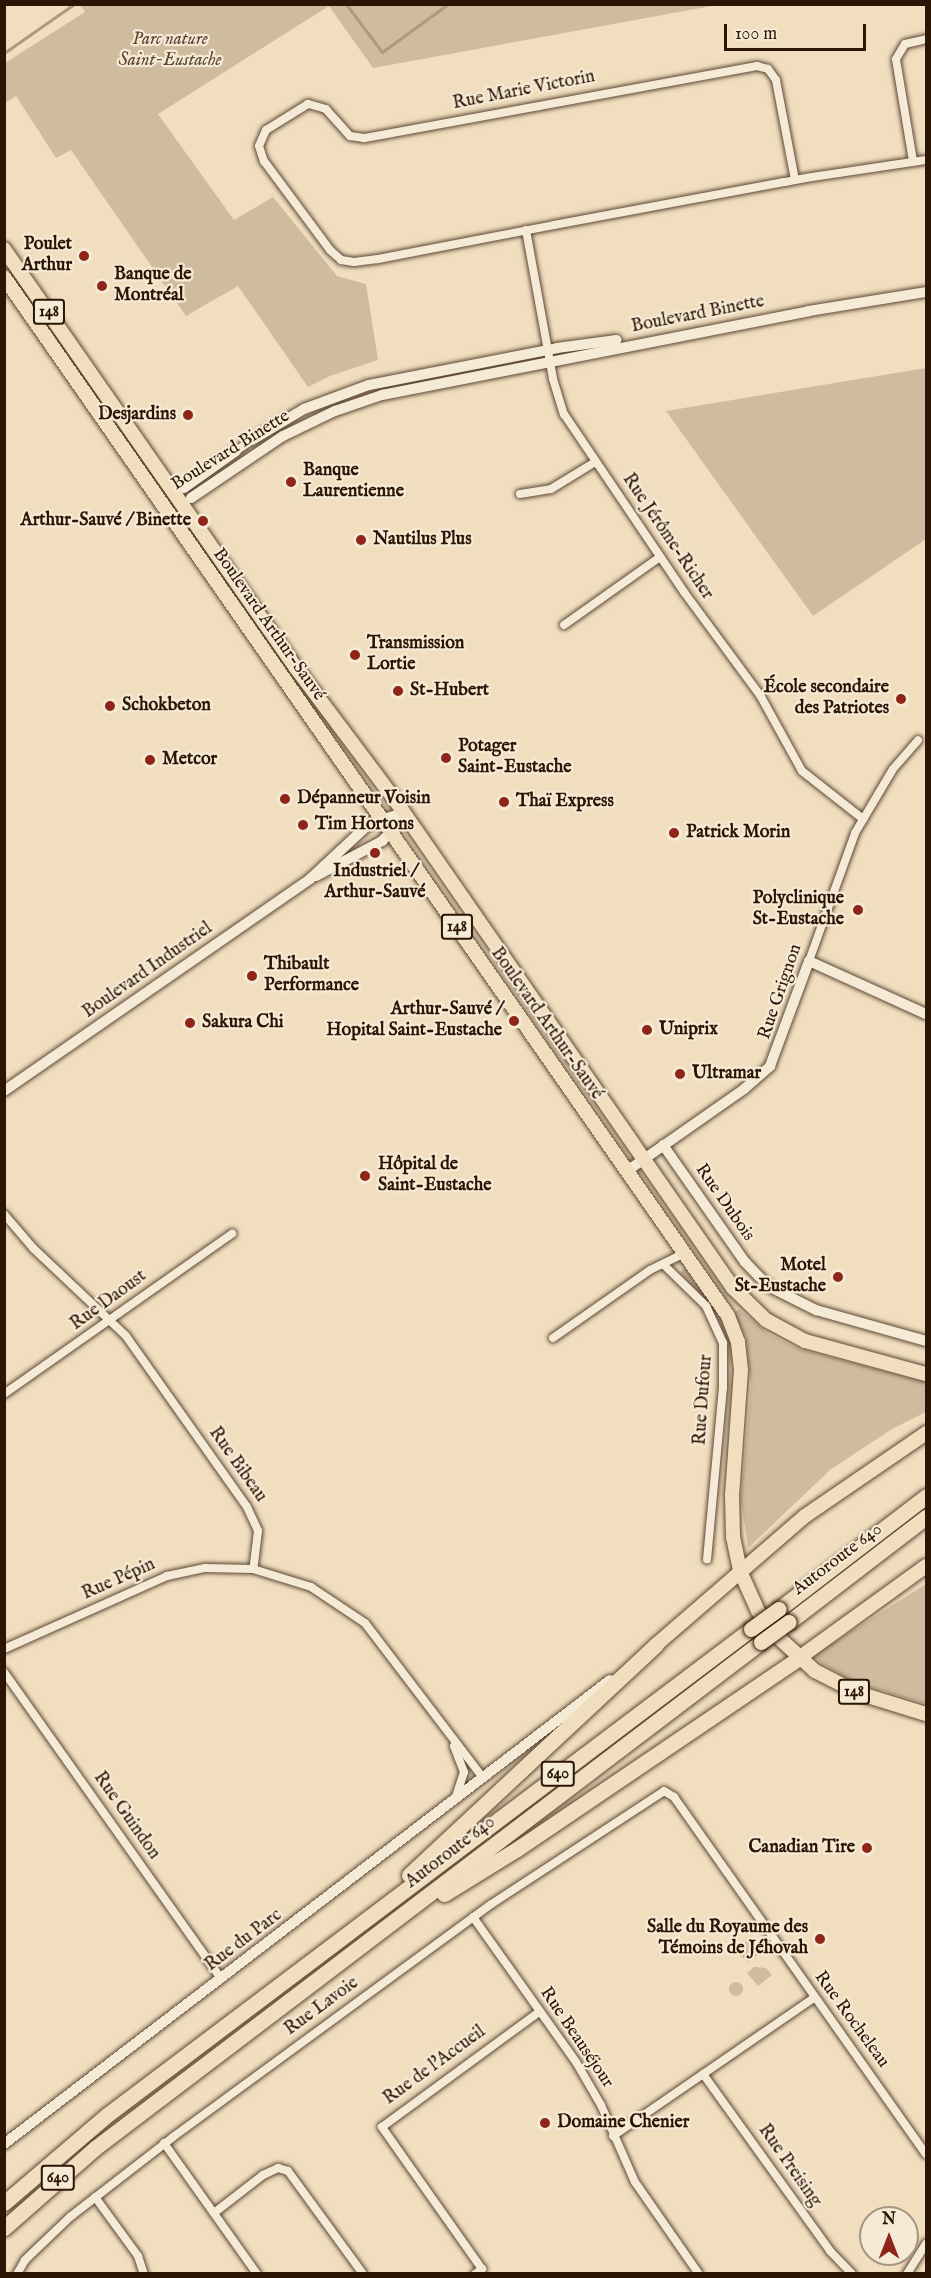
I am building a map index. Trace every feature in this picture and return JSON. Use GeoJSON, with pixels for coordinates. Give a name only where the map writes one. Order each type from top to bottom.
{"type":"FeatureCollection","features":[{"type":"Feature","properties":{"kind":"highway","name":"Autoroute 640"},"geometry":{"type":"LineString","coordinates":[[4,2203],[76,2139],[364,1919],[927,1496]]}},
{"type":"Feature","properties":{"kind":"highway","name":"Autoroute 640"},"geometry":{"type":"LineString","coordinates":[[4,2228],[95,2148],[927,1516]]}},
{"type":"Feature","properties":{"kind":"highway"},"geometry":{"type":"LineString","coordinates":[[364,1919],[656,1645]]}},
{"type":"Feature","properties":{"kind":"highway"},"geometry":{"type":"LineString","coordinates":[[377,1934],[517,1849],[799,1658]]}},
{"type":"Feature","properties":{"kind":"main road","name":"Boulevard Arthur-Sauvé"},"geometry":{"type":"LineString","coordinates":[[4,249],[183,496],[296,668],[404,815],[726,1280],[758,1314],[814,1344],[927,1374]]}},
{"type":"Feature","properties":{"kind":"main road","name":"Boulevard Arthur-Sauvé"},"geometry":{"type":"LineString","coordinates":[[4,277],[728,1316],[740,1350],[741,1378],[731,1513],[740,1571],[758,1611],[799,1658],[847,1689],[927,1714]]}},
{"type":"Feature","properties":{"kind":"main road"},"geometry":{"type":"LineString","coordinates":[[656,1645],[740,1571],[838,1491],[927,1433]]}},
{"type":"Feature","properties":{"kind":"main road"},"geometry":{"type":"LineString","coordinates":[[799,1658],[927,1566]]}},
{"type":"Feature","properties":{"kind":"street"},"geometry":{"type":"LineString","coordinates":[[913,162],[896,59],[905,45],[927,39]]}},
{"type":"Feature","properties":{"kind":"street","name":"Rue Marie Victorin"},"geometry":{"type":"LineString","coordinates":[[757,66],[768,69],[776,80],[795,180],[526,230],[346,261],[330,250],[264,161],[260,142],[270,127],[309,104],[326,109],[350,136],[364,138],[757,66]]}},
{"type":"Feature","properties":{"kind":"street"},"geometry":{"type":"LineString","coordinates":[[795,180],[927,160]]}},
{"type":"Feature","properties":{"kind":"street","name":"Rue Jérôme-Richer"},"geometry":{"type":"LineString","coordinates":[[526,230],[550,363],[564,414],[660,557],[760,695],[802,771],[863,819]]}},
{"type":"Feature","properties":{"kind":"street","name":"Boulevard Binette"},"geometry":{"type":"LineString","coordinates":[[166,510],[252,440],[306,408],[369,385],[548,349],[927,285]]}},
{"type":"Feature","properties":{"kind":"street","name":"Boulevard Binette"},"geometry":{"type":"LineString","coordinates":[[183,496],[277,440],[347,406],[394,392],[800,312],[927,292]]}},
{"type":"Feature","properties":{"kind":"street"},"geometry":{"type":"LineString","coordinates":[[520,494],[551,489],[596,462]]}},
{"type":"Feature","properties":{"kind":"street"},"geometry":{"type":"LineString","coordinates":[[564,625],[660,557]]}},
{"type":"Feature","properties":{"kind":"street","name":"Rue Grignon"},"geometry":{"type":"LineString","coordinates":[[627,1171],[744,1089],[770,1066],[843,861],[863,819],[898,761],[918,740]]}},
{"type":"Feature","properties":{"kind":"street","name":"Boulevard Industriel"},"geometry":{"type":"LineString","coordinates":[[4,1091],[310,879],[365,826],[381,818],[404,815]]}},
{"type":"Feature","properties":{"kind":"street","name":"Boulevard Industriel"},"geometry":{"type":"LineString","coordinates":[[310,879],[346,862],[391,833],[404,815]]}},
{"type":"Feature","properties":{"kind":"street"},"geometry":{"type":"LineString","coordinates":[[809,961],[927,1014]]}},
{"type":"Feature","properties":{"kind":"street","name":"Rue Dubois"},"geometry":{"type":"LineString","coordinates":[[663,1145],[745,1262],[768,1286],[816,1310],[927,1341]]}},
{"type":"Feature","properties":{"kind":"street","name":"Rue Bibeau"},"geometry":{"type":"LineString","coordinates":[[4,1214],[33,1248],[131,1343],[252,1515],[258,1534],[253,1569]]}},
{"type":"Feature","properties":{"kind":"street","name":"Rue Daoust"},"geometry":{"type":"LineString","coordinates":[[4,1394],[232,1234]]}},
{"type":"Feature","properties":{"kind":"street"},"geometry":{"type":"LineString","coordinates":[[553,1338],[685,1252]]}},
{"type":"Feature","properties":{"kind":"street","name":"Rue Dufour"},"geometry":{"type":"LineString","coordinates":[[664,1265],[706,1306],[723,1343],[723,1387],[706,1559]]}},
{"type":"Feature","properties":{"kind":"street","name":"Rue Pépin"},"geometry":{"type":"LineString","coordinates":[[4,1649],[174,1574],[212,1568],[253,1569]]}},
{"type":"Feature","properties":{"kind":"street"},"geometry":{"type":"LineString","coordinates":[[253,1569],[311,1587],[365,1623],[387,1647],[452,1740],[481,1775]]}},
{"type":"Feature","properties":{"kind":"street","name":"Rue du Parc"},"geometry":{"type":"LineString","coordinates":[[4,2144],[450,1805],[479,1782],[481,1775],[656,1645]]}},
{"type":"Feature","properties":{"kind":"street","name":"Rue Guindon"},"geometry":{"type":"LineString","coordinates":[[4,1672],[221,1979]]}},
{"type":"Feature","properties":{"kind":"street"},"geometry":{"type":"LineString","coordinates":[[450,1805],[464,1775],[452,1740]]}},
{"type":"Feature","properties":{"kind":"street","name":"Rue Lavoie"},"geometry":{"type":"LineString","coordinates":[[16,2274],[45,2240],[164,2143],[474,1917],[650,1796],[664,1791]]}},
{"type":"Feature","properties":{"kind":"street","name":"Rue Rocheleau"},"geometry":{"type":"LineString","coordinates":[[664,1791],[674,1797],[814,1998],[927,2154]]}},
{"type":"Feature","properties":{"kind":"street","name":"Rue Beauséjour"},"geometry":{"type":"LineString","coordinates":[[474,1917],[576,2062],[635,2182],[699,2274]]}},
{"type":"Feature","properties":{"kind":"street"},"geometry":{"type":"LineString","coordinates":[[613,2136],[814,1998]]}},
{"type":"Feature","properties":{"kind":"street","name":"Rue de l'Accueil"},"geometry":{"type":"LineString","coordinates":[[476,2274],[482,2269],[382,2127],[539,2012]]}},
{"type":"Feature","properties":{"kind":"street","name":"Rue Preising"},"geometry":{"type":"LineString","coordinates":[[703,2074],[830,2251],[852,2274]]}},
{"type":"Feature","properties":{"kind":"street"},"geometry":{"type":"LineString","coordinates":[[164,2143],[258,2274]]}},
{"type":"Feature","properties":{"kind":"street"},"geometry":{"type":"LineString","coordinates":[[214,2213],[263,2175],[278,2168],[288,2171],[363,2274]]}},
{"type":"Feature","properties":{"kind":"street"},"geometry":{"type":"LineString","coordinates":[[95,2197],[138,2256],[144,2274]]}},
{"type":"Feature","properties":{"kind":"street"},"geometry":{"type":"LineString","coordinates":[[907,2274],[927,2243]]}},
{"type":"Feature","properties":{"kind":"green space","name":"Parc nature Saint-Eustache"},"geometry":{"type":"Polygon","coordinates":[[[80,5],[717,5],[373,68],[329,6],[158,114],[234,220],[273,197],[337,276],[366,284],[378,360],[330,376],[308,387],[238,286],[186,316],[71,150],[56,158],[16,96],[5,103],[5,63],[85,12],[80,5]]]}},
{"type":"Feature","properties":{"kind":"green space"},"geometry":{"type":"Polygon","coordinates":[[[926,368],[926,539],[813,616],[666,411],[926,368]]]}},
{"type":"Feature","properties":{"kind":"green space"},"geometry":{"type":"Polygon","coordinates":[[[684,1267],[692,1278],[710,1303],[680,1274],[684,1267]]]}},
{"type":"Feature","properties":{"kind":"green space"},"geometry":{"type":"Polygon","coordinates":[[[739,1309],[769,1334],[799,1349],[926,1382],[926,1412],[892,1429],[830,1470],[748,1548],[741,1499],[751,1385],[746,1337],[734,1313],[739,1309]]]}},
{"type":"Feature","properties":{"kind":"green space"},"geometry":{"type":"Polygon","coordinates":[[[926,1584],[926,1704],[854,1682],[822,1664],[814,1655],[926,1584]]]}},
{"type":"Feature","properties":{"kind":"green space"},"geometry":{"type":"Polygon","coordinates":[[[749,1939],[760,1953],[749,1962],[733,1951],[749,1939]]]}},
{"type":"Feature","properties":{"kind":"green space"},"geometry":{"type":"Polygon","coordinates":[[[754,1967],[766,1968],[772,1975],[758,1986],[747,1973],[754,1967]]]}},
{"type":"Feature","properties":{"kind":"green space"},"geometry":{"type":"Polygon","coordinates":[[[733,1982],[739,1982],[743,1989],[739,1996],[733,1996],[729,1992],[729,1986],[733,1982]]]}},
{"type":"Feature","properties":{"kind":"waterway"},"geometry":{"type":"LineString","coordinates":[[4,53],[74,4]]}},
{"type":"Feature","properties":{"kind":"waterway"},"geometry":{"type":"LineString","coordinates":[[346,4],[382,52],[448,4]]}},
{"type":"Feature","properties":{"kind":"place","name":"Poulet Arthur"},"geometry":{"type":"Point","coordinates":[84,256]}},
{"type":"Feature","properties":{"kind":"place","name":"Banque de Montréal"},"geometry":{"type":"Point","coordinates":[102,286]}},
{"type":"Feature","properties":{"kind":"place","name":"Desjardins"},"geometry":{"type":"Point","coordinates":[188,415]}},
{"type":"Feature","properties":{"kind":"place","name":"Banque Laurentienne"},"geometry":{"type":"Point","coordinates":[291,482]}},
{"type":"Feature","properties":{"kind":"place","name":"Arthur-Sauvé / Binette"},"geometry":{"type":"Point","coordinates":[203,521]}},
{"type":"Feature","properties":{"kind":"place","name":"Nautilus Plus"},"geometry":{"type":"Point","coordinates":[361,540]}},
{"type":"Feature","properties":{"kind":"place","name":"Transmission Lortie"},"geometry":{"type":"Point","coordinates":[355,655]}},
{"type":"Feature","properties":{"kind":"place","name":"St-Hubert"},"geometry":{"type":"Point","coordinates":[398,691]}},
{"type":"Feature","properties":{"kind":"place","name":"École secondaire des Patriotes"},"geometry":{"type":"Point","coordinates":[901,699]}},
{"type":"Feature","properties":{"kind":"place","name":"Schokbeton"},"geometry":{"type":"Point","coordinates":[110,706]}},
{"type":"Feature","properties":{"kind":"place","name":"Potager Saint-Eustache"},"geometry":{"type":"Point","coordinates":[446,758]}},
{"type":"Feature","properties":{"kind":"place","name":"Metcor"},"geometry":{"type":"Point","coordinates":[150,760]}},
{"type":"Feature","properties":{"kind":"place","name":"Dépanneur Voisin"},"geometry":{"type":"Point","coordinates":[285,799]}},
{"type":"Feature","properties":{"kind":"place","name":"Thaï Express"},"geometry":{"type":"Point","coordinates":[504,802]}},
{"type":"Feature","properties":{"kind":"place","name":"Tim Hortons"},"geometry":{"type":"Point","coordinates":[303,825]}},
{"type":"Feature","properties":{"kind":"place","name":"Patrick Morin"},"geometry":{"type":"Point","coordinates":[674,833]}},
{"type":"Feature","properties":{"kind":"place","name":"Industriel / Arthur-Sauvé"},"geometry":{"type":"Point","coordinates":[375,853]}},
{"type":"Feature","properties":{"kind":"place","name":"Polyclinique St-Eustache"},"geometry":{"type":"Point","coordinates":[858,910]}},
{"type":"Feature","properties":{"kind":"place","name":"Thibault Performance"},"geometry":{"type":"Point","coordinates":[252,976]}},
{"type":"Feature","properties":{"kind":"place","name":"Arthur-Sauvé / Hopital Saint-Eustache"},"geometry":{"type":"Point","coordinates":[514,1021]}},
{"type":"Feature","properties":{"kind":"place","name":"Sakura Chi"},"geometry":{"type":"Point","coordinates":[190,1023]}},
{"type":"Feature","properties":{"kind":"place","name":"Uniprix"},"geometry":{"type":"Point","coordinates":[647,1030]}},
{"type":"Feature","properties":{"kind":"place","name":"Ultramar"},"geometry":{"type":"Point","coordinates":[680,1074]}},
{"type":"Feature","properties":{"kind":"place","name":"Hôpital de Saint-Eustache"},"geometry":{"type":"Point","coordinates":[365,1176]}},
{"type":"Feature","properties":{"kind":"place","name":"Motel St-Eustache"},"geometry":{"type":"Point","coordinates":[838,1277]}},
{"type":"Feature","properties":{"kind":"place","name":"Canadian Tire"},"geometry":{"type":"Point","coordinates":[867,1848]}},
{"type":"Feature","properties":{"kind":"place","name":"Salle du Royaume des Témoins de Jéhovah"},"geometry":{"type":"Point","coordinates":[820,1939]}},
{"type":"Feature","properties":{"kind":"place","name":"Domaine Chenier"},"geometry":{"type":"Point","coordinates":[545,2123]}}]}
